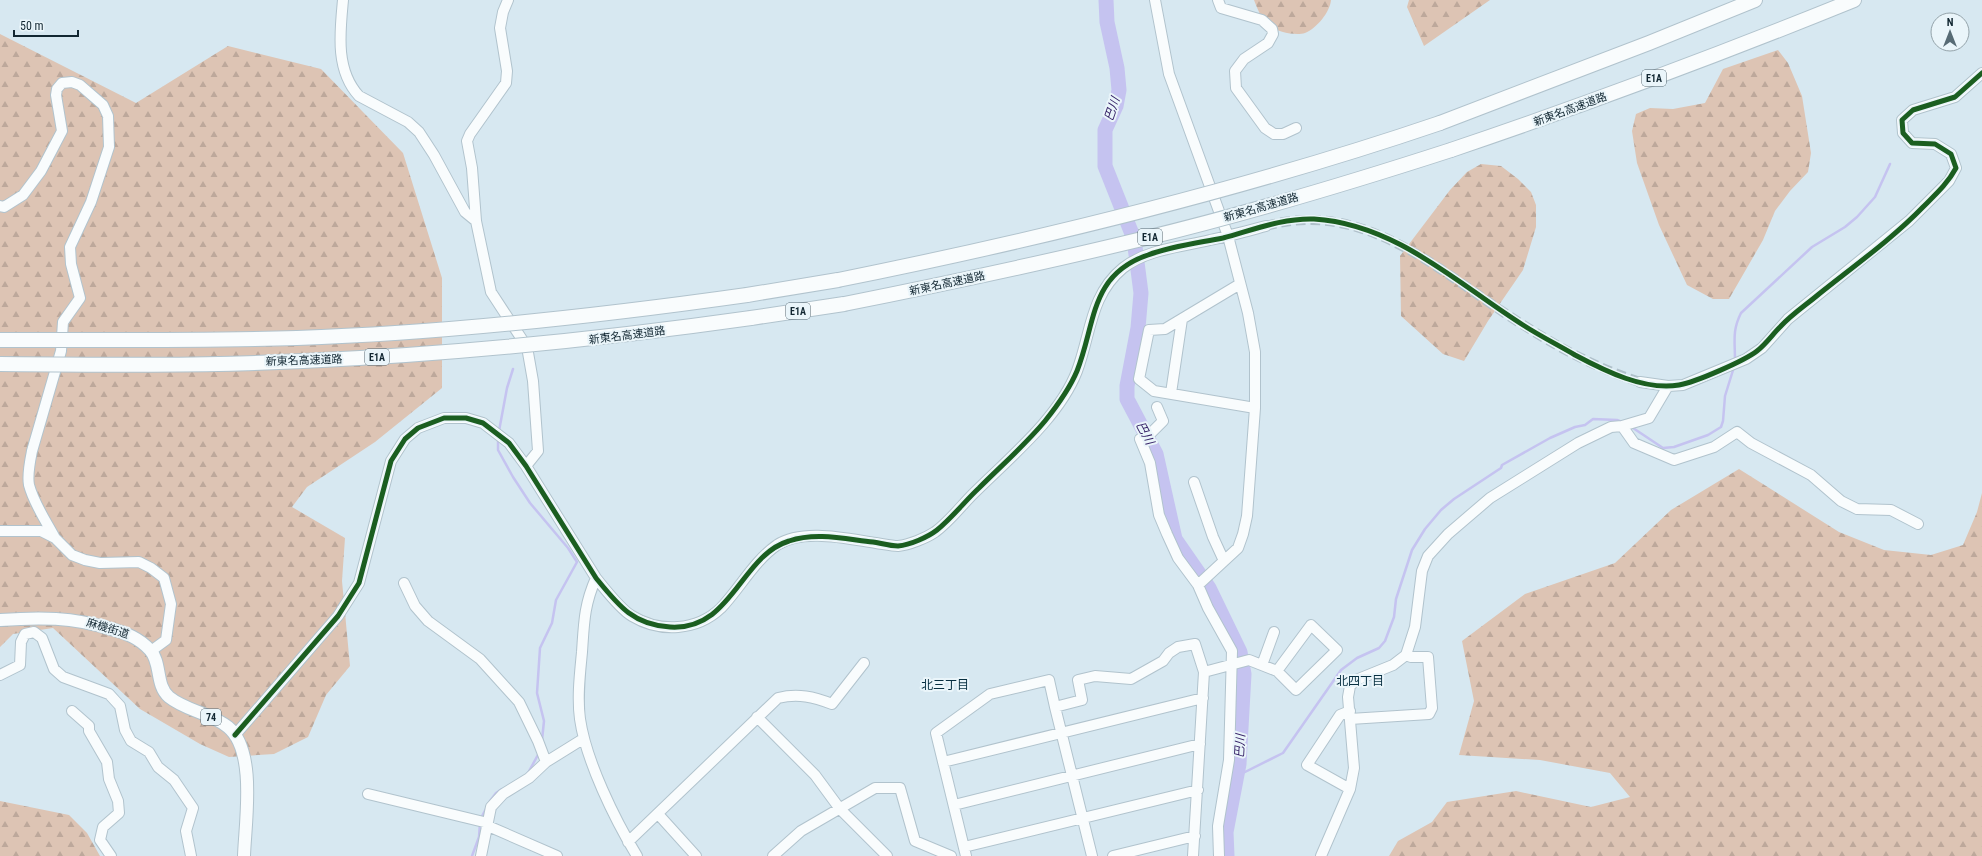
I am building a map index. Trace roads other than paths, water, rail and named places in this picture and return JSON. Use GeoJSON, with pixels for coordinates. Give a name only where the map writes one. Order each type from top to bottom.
{"type":"FeatureCollection","features":[{"type":"Feature","properties":{"kind":"highway","name":"新東名高速道路"},"geometry":{"type":"LineString","coordinates":[[0,340],[132,341],[299,338],[531,322],[655,308],[838,280],[1025,241],[1136,214],[1349,154],[1440,123],[1642,46],[1755,0]]}},
{"type":"Feature","properties":{"kind":"highway","name":"新東名高速道路"},"geometry":{"type":"LineString","coordinates":[[0,364],[141,365],[294,362],[426,354],[542,344],[659,331],[844,304],[938,285],[1144,239],[1360,179],[1539,120],[1661,76],[1854,0]]}},
{"type":"Feature","properties":{"kind":"main road","name":"麻機街道"},"geometry":{"type":"LineString","coordinates":[[0,620],[64,618],[102,626],[133,635],[151,651],[158,665],[162,687],[168,696],[178,703],[210,716],[229,727],[234,735],[242,753],[248,782],[244,856]]}},
{"type":"Feature","properties":{"kind":"street"},"geometry":{"type":"LineString","coordinates":[[344,0],[341,56],[344,72],[353,89],[359,96],[408,122],[419,132],[434,155],[465,212],[476,221]]}},
{"type":"Feature","properties":{"kind":"street"},"geometry":{"type":"LineString","coordinates":[[508,0],[503,12],[500,28],[507,71],[506,83],[470,134],[468,141],[472,168],[476,221],[491,292],[527,346],[531,363],[538,451],[526,466]]}},
{"type":"Feature","properties":{"kind":"street"},"geometry":{"type":"LineString","coordinates":[[1155,0],[1169,74],[1228,236],[1255,352],[1255,408],[1247,516],[1238,548],[1202,581]]}},
{"type":"Feature","properties":{"kind":"street"},"geometry":{"type":"LineString","coordinates":[[1218,0],[1221,8],[1262,20],[1272,30],[1273,34],[1268,43],[1244,59],[1235,71],[1236,88],[1265,128],[1274,134],[1283,134],[1296,128]]}},
{"type":"Feature","properties":{"kind":"street"},"geometry":{"type":"LineString","coordinates":[[1640,382],[1668,386],[1683,385],[1746,359],[1762,348],[1788,319],[1909,221],[1949,181],[1956,168],[1951,154],[1935,144],[1912,142],[1903,133],[1902,120],[1913,110],[1955,97],[1982,73]]}},
{"type":"Feature","properties":{"kind":"street"},"geometry":{"type":"LineString","coordinates":[[0,206],[4,207],[23,195],[41,171],[62,131],[56,95],[57,89],[62,83],[72,82],[80,85],[103,105],[108,116],[109,147],[91,202],[70,247],[71,264],[80,298],[63,322],[61,351],[32,451],[29,484],[37,505],[55,538],[72,555],[85,560],[100,563],[139,562],[151,568],[164,578],[172,604],[166,640],[151,651]]}},
{"type":"Feature","properties":{"kind":"street"},"geometry":{"type":"LineString","coordinates":[[234,735],[338,616],[360,583],[391,461],[404,439],[418,428],[444,418],[466,418],[483,423],[509,442],[526,466],[596,578],[630,616],[655,626],[680,628],[703,621],[720,608],[759,562],[777,545],[792,539],[812,536],[833,537],[898,546],[935,532],[1042,424],[1064,396],[1077,371],[1093,310],[1100,294],[1112,278],[1136,259],[1151,253],[1266,226]]}},
{"type":"Feature","properties":{"kind":"street"},"geometry":{"type":"LineString","coordinates":[[1240,284],[1206,302],[1182,319],[1164,328],[1149,330],[1139,379],[1154,391],[1255,408]]}},
{"type":"Feature","properties":{"kind":"street"},"geometry":{"type":"LineString","coordinates":[[1171,393],[1182,319]]}},
{"type":"Feature","properties":{"kind":"street"},"geometry":{"type":"LineString","coordinates":[[1321,856],[1350,789],[1354,768],[1350,715],[1350,686],[1356,680],[1393,665],[1406,655],[1415,627],[1422,571],[1428,556],[1437,545],[1468,516],[1502,490],[1578,443],[1611,427],[1622,426],[1649,418],[1668,386]]}},
{"type":"Feature","properties":{"kind":"street"},"geometry":{"type":"LineString","coordinates":[[1157,407],[1163,421],[1140,439],[1150,463],[1159,515],[1166,534],[1178,558],[1202,581],[1208,608],[1232,651],[1234,663],[1230,760],[1218,826],[1219,856]]}},
{"type":"Feature","properties":{"kind":"street"},"geometry":{"type":"LineString","coordinates":[[1622,426],[1634,442],[1674,460],[1714,447],[1737,432],[1752,443],[1811,475],[1842,502],[1857,510],[1891,510],[1918,524]]}},
{"type":"Feature","properties":{"kind":"street"},"geometry":{"type":"LineString","coordinates":[[1194,482],[1213,537],[1224,561]]}},
{"type":"Feature","properties":{"kind":"street"},"geometry":{"type":"LineString","coordinates":[[0,531],[41,531],[55,538]]}},
{"type":"Feature","properties":{"kind":"street"},"geometry":{"type":"LineString","coordinates":[[596,578],[584,609],[580,693],[580,717],[583,738],[602,788],[628,842],[637,856]]}},
{"type":"Feature","properties":{"kind":"street"},"geometry":{"type":"LineString","coordinates":[[404,584],[415,606],[428,621],[480,659],[519,702],[538,741],[546,762]]}},
{"type":"Feature","properties":{"kind":"street"},"geometry":{"type":"LineString","coordinates":[[1204,672],[1249,660],[1277,671],[1296,690],[1337,650],[1311,624],[1277,671]]}},
{"type":"Feature","properties":{"kind":"street"},"geometry":{"type":"LineString","coordinates":[[0,675],[20,665],[21,642],[25,634],[34,632],[42,638],[54,669],[63,677],[109,694],[120,706],[125,730],[131,741],[149,752],[158,767],[174,780],[193,808],[186,831],[191,856]]}},
{"type":"Feature","properties":{"kind":"street"},"geometry":{"type":"LineString","coordinates":[[1262,665],[1274,632]]}},
{"type":"Feature","properties":{"kind":"street"},"geometry":{"type":"LineString","coordinates":[[1055,707],[1082,700],[1078,680],[1095,676],[1131,679],[1163,661],[1168,653],[1178,647],[1195,644],[1204,672],[1193,856]]}},
{"type":"Feature","properties":{"kind":"street"},"geometry":{"type":"LineString","coordinates":[[1350,789],[1307,765],[1340,715],[1429,714],[1432,708],[1428,657],[1411,657],[1406,655]]}},
{"type":"Feature","properties":{"kind":"street"},"geometry":{"type":"LineString","coordinates":[[628,842],[778,698],[786,696],[813,697],[832,704],[864,663]]}},
{"type":"Feature","properties":{"kind":"street"},"geometry":{"type":"LineString","coordinates":[[1092,856],[1082,818],[1049,680],[990,694],[936,732],[965,852],[1082,818],[1198,790]]}},
{"type":"Feature","properties":{"kind":"street"},"geometry":{"type":"LineString","coordinates":[[943,762],[1203,698]]}},
{"type":"Feature","properties":{"kind":"street"},"geometry":{"type":"LineString","coordinates":[[72,711],[89,726],[89,731],[107,762],[108,779],[118,801],[119,812],[103,827],[100,840],[111,856]]}},
{"type":"Feature","properties":{"kind":"street"},"geometry":{"type":"LineString","coordinates":[[757,717],[815,775],[840,809],[887,856]]}},
{"type":"Feature","properties":{"kind":"street"},"geometry":{"type":"LineString","coordinates":[[481,856],[484,823],[491,807],[503,794],[529,778],[546,762],[583,738]]}},
{"type":"Feature","properties":{"kind":"street"},"geometry":{"type":"LineString","coordinates":[[954,805],[1200,744]]}},
{"type":"Feature","properties":{"kind":"street"},"geometry":{"type":"LineString","coordinates":[[773,856],[801,831],[875,788],[900,788],[915,841],[951,856]]}},
{"type":"Feature","properties":{"kind":"street"},"geometry":{"type":"LineString","coordinates":[[368,794],[466,816],[557,856]]}},
{"type":"Feature","properties":{"kind":"street"},"geometry":{"type":"LineString","coordinates":[[658,814],[696,856]]}},
{"type":"Feature","properties":{"kind":"street"},"geometry":{"type":"LineString","coordinates":[[1113,856],[1195,836]]}},
{"type":"Feature","properties":{"kind":"waterway","name":"巴川"},"geometry":{"type":"LineString","coordinates":[[1106,0],[1107,22],[1117,68],[1119,90],[1116,106],[1105,130],[1105,166],[1134,239],[1141,293],[1138,328],[1127,386],[1127,399],[1156,454],[1175,539],[1209,588],[1240,652],[1244,674],[1239,764],[1226,832],[1227,856]]}},
{"type":"Feature","properties":{"kind":"waterway"},"geometry":{"type":"LineString","coordinates":[[1735,360],[1735,331],[1741,313],[1812,247],[1845,227],[1857,217],[1875,197],[1890,164]]}},
{"type":"Feature","properties":{"kind":"waterway"},"geometry":{"type":"LineString","coordinates":[[1630,426],[1663,448],[1674,447],[1708,435],[1721,427],[1723,421],[1725,396],[1734,367]]}},
{"type":"Feature","properties":{"kind":"waterway"},"geometry":{"type":"LineString","coordinates":[[499,431],[507,388],[513,369]]}},
{"type":"Feature","properties":{"kind":"waterway"},"geometry":{"type":"LineString","coordinates":[[1235,777],[1283,753],[1341,670],[1357,658],[1379,648],[1385,641],[1394,617],[1396,599],[1412,550],[1425,529],[1441,510],[1454,499],[1501,468],[1502,465],[1550,438],[1575,427],[1585,425],[1593,419],[1617,420],[1622,422]]}},
{"type":"Feature","properties":{"kind":"waterway"},"geometry":{"type":"LineString","coordinates":[[498,438],[498,450],[513,477],[530,503],[568,548],[577,562],[556,600],[552,623],[540,648],[537,693],[544,721],[542,740]]}},
{"type":"Feature","properties":{"kind":"waterway"},"geometry":{"type":"LineString","coordinates":[[528,773],[539,753]]}},
{"type":"Feature","properties":{"kind":"waterway"},"geometry":{"type":"LineString","coordinates":[[490,801],[496,793],[502,789]]}},
{"type":"Feature","properties":{"kind":"waterway"},"geometry":{"type":"LineString","coordinates":[[481,818],[488,805]]}},
{"type":"Feature","properties":{"kind":"waterway"},"geometry":{"type":"LineString","coordinates":[[472,856],[479,837],[480,823]]}},
{"type":"Feature","properties":{"kind":"tunnel"},"geometry":{"type":"LineString","coordinates":[[1266,226],[1303,220],[1338,223],[1372,232],[1404,247],[1435,266],[1495,307],[1552,343],[1595,365],[1640,382]]}},
{"type":"Feature","properties":{"kind":"district","name":"北四丁目"},"geometry":{"type":"Point","coordinates":[1360,681]}},
{"type":"Feature","properties":{"kind":"district","name":"北三丁目"},"geometry":{"type":"Point","coordinates":[945,685]}}]}
